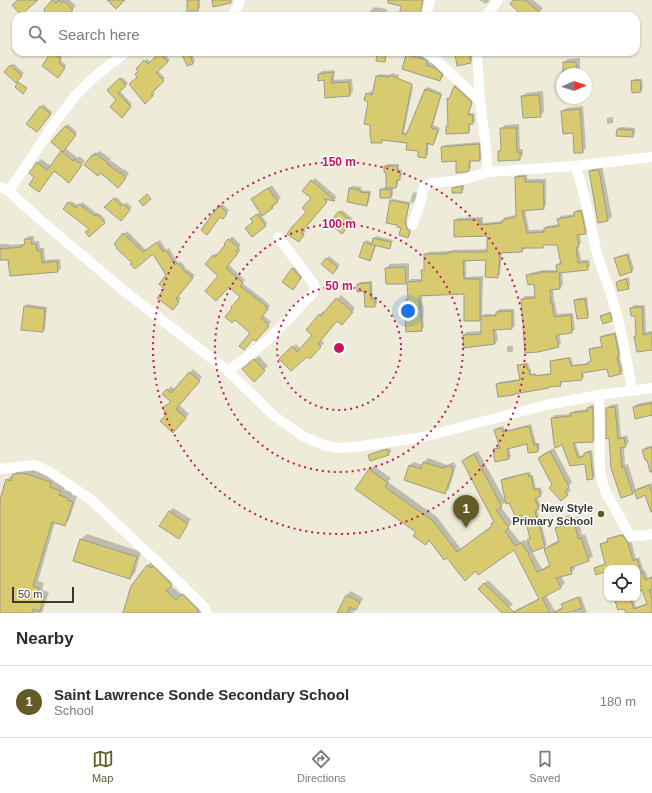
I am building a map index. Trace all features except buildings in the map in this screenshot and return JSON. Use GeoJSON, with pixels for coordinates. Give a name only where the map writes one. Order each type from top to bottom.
{"type":"FeatureCollection","features":[{"type":"Feature","properties":{"kind":"street"},"geometry":{"type":"LineString","coordinates":[[234,12],[240,0]]}},
{"type":"Feature","properties":{"kind":"street"},"geometry":{"type":"LineString","coordinates":[[427,12],[430,0]]}},
{"type":"Feature","properties":{"kind":"street"},"geometry":{"type":"LineString","coordinates":[[489,12],[498,0]]}},
{"type":"Feature","properties":{"kind":"street"},"geometry":{"type":"LineString","coordinates":[[121,56],[93,78],[75,96],[4,189],[123,290],[228,371],[274,416],[302,436],[323,445],[338,448],[371,445],[423,437],[546,405],[599,395],[652,388]]}},
{"type":"Feature","properties":{"kind":"street"},"geometry":{"type":"LineString","coordinates":[[431,56],[480,102]]}},
{"type":"Feature","properties":{"kind":"street"},"geometry":{"type":"LineString","coordinates":[[477,56],[480,102],[488,172]]}},
{"type":"Feature","properties":{"kind":"street"},"geometry":{"type":"LineString","coordinates":[[412,225],[424,188],[427,184],[462,180],[488,172],[575,166],[652,157]]}},
{"type":"Feature","properties":{"kind":"street"},"geometry":{"type":"LineString","coordinates":[[575,166],[580,177],[596,250],[613,300],[624,343],[632,390]]}},
{"type":"Feature","properties":{"kind":"street"},"geometry":{"type":"LineString","coordinates":[[228,371],[271,337],[313,293],[315,288],[313,283],[278,237]]}},
{"type":"Feature","properties":{"kind":"street"},"geometry":{"type":"LineString","coordinates":[[599,395],[600,472],[606,493],[631,537],[652,534]]}},
{"type":"Feature","properties":{"kind":"street"},"geometry":{"type":"LineString","coordinates":[[0,469],[35,465],[50,472],[90,499],[181,584],[204,607],[207,613]]}},
{"type":"Feature","properties":{"kind":"place","name":"New Style Primary School"},"geometry":{"type":"Point","coordinates":[601,514]}},
{"type":"Feature","properties":{"kind":"place","name":"Saint Lawrence Sonde Secondary School"},"geometry":{"type":"Point","coordinates":[466,528]}}]}
